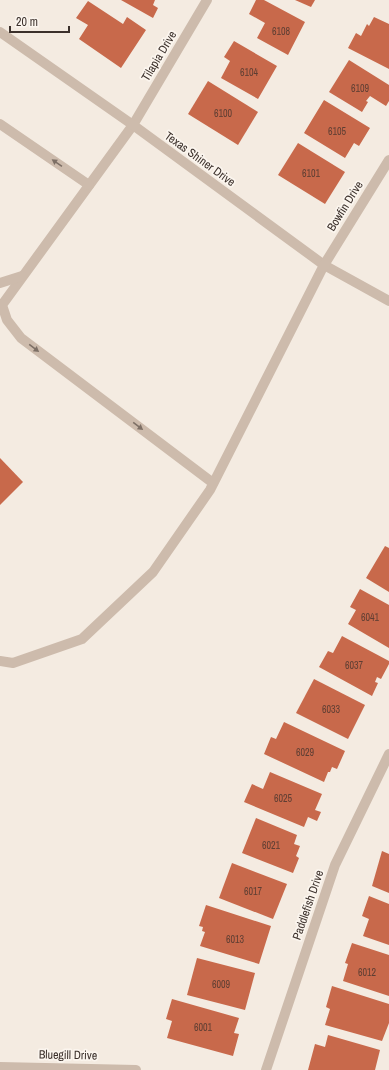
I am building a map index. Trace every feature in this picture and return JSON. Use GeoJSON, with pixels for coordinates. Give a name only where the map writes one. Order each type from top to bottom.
{"type":"FeatureCollection","features":[{"type":"Feature","properties":{"kind":"street","name":"Tilapia Drive"},"geometry":{"type":"LineString","coordinates":[[3,319],[2,305],[133,125],[207,0]]}},
{"type":"Feature","properties":{"kind":"street","name":"Texas Shiner Drive"},"geometry":{"type":"LineString","coordinates":[[0,32],[133,125],[324,265],[389,301]]}},
{"type":"Feature","properties":{"kind":"street"},"geometry":{"type":"LineString","coordinates":[[0,124],[89,185]]}},
{"type":"Feature","properties":{"kind":"street","name":"Bowfin Drive"},"geometry":{"type":"LineString","coordinates":[[0,661],[13,663],[82,640],[153,572],[210,490],[324,265],[389,160]]}},
{"type":"Feature","properties":{"kind":"street"},"geometry":{"type":"LineString","coordinates":[[0,283],[22,276]]}},
{"type":"Feature","properties":{"kind":"street"},"geometry":{"type":"LineString","coordinates":[[3,319],[21,338],[213,483]]}},
{"type":"Feature","properties":{"kind":"street","name":"Paddlefish Drive"},"geometry":{"type":"LineString","coordinates":[[266,1070],[335,865],[389,754]]}},
{"type":"Feature","properties":{"kind":"street","name":"Bluegill Drive"},"geometry":{"type":"LineString","coordinates":[[0,1067],[136,1070]]}},
{"type":"Feature","properties":{"kind":"building"},"geometry":{"type":"Polygon","coordinates":[[[121,0],[155,0],[153,5],[158,8],[153,18],[121,0]]]}},
{"type":"Feature","properties":{"kind":"building"},"geometry":{"type":"Polygon","coordinates":[[[256,0],[264,0],[305,22],[288,55],[257,38],[265,23],[249,14],[256,0]]]}},
{"type":"Feature","properties":{"kind":"building"},"geometry":{"type":"Polygon","coordinates":[[[295,0],[315,0],[311,7],[295,0]]]}},
{"type":"Feature","properties":{"kind":"building"},"geometry":{"type":"Polygon","coordinates":[[[88,1],[123,24],[127,17],[146,30],[121,68],[79,39],[88,25],[76,18],[88,1]]]}},
{"type":"Feature","properties":{"kind":"building"},"geometry":{"type":"Polygon","coordinates":[[[374,17],[389,24],[389,69],[348,48],[356,33],[361,36],[367,24],[369,26],[374,17]]]}},
{"type":"Feature","properties":{"kind":"building"},"geometry":{"type":"Polygon","coordinates":[[[234,41],[277,66],[258,99],[221,78],[230,61],[224,57],[234,41]]]}},
{"type":"Feature","properties":{"kind":"building"},"geometry":{"type":"Polygon","coordinates":[[[349,60],[389,85],[389,101],[386,106],[370,96],[366,101],[368,102],[362,112],[329,92],[349,60]]]}},
{"type":"Feature","properties":{"kind":"building"},"geometry":{"type":"Polygon","coordinates":[[[208,81],[258,112],[238,145],[188,114],[208,81]]]}},
{"type":"Feature","properties":{"kind":"building"},"geometry":{"type":"Polygon","coordinates":[[[324,100],[370,128],[359,146],[354,143],[345,158],[304,133],[324,100]]]}},
{"type":"Feature","properties":{"kind":"building"},"geometry":{"type":"Polygon","coordinates":[[[298,143],[345,172],[325,204],[278,175],[298,143]]]}},
{"type":"Feature","properties":{"kind":"building"},"geometry":{"type":"Polygon","coordinates":[[[0,458],[23,482],[0,505],[0,458]]]}},
{"type":"Feature","properties":{"kind":"building"},"geometry":{"type":"Polygon","coordinates":[[[385,546],[389,548],[389,592],[366,578],[385,546]]]}},
{"type":"Feature","properties":{"kind":"building"},"geometry":{"type":"Polygon","coordinates":[[[360,589],[389,605],[389,648],[348,624],[356,610],[350,607],[360,589]]]}},
{"type":"Feature","properties":{"kind":"building"},"geometry":{"type":"Polygon","coordinates":[[[342,636],[389,661],[389,664],[381,679],[377,677],[375,682],[378,683],[372,696],[319,667],[328,651],[333,653],[342,636]]]}},
{"type":"Feature","properties":{"kind":"building"},"geometry":{"type":"Polygon","coordinates":[[[314,679],[365,705],[348,739],[296,713],[314,679]]]}},
{"type":"Feature","properties":{"kind":"building"},"geometry":{"type":"Polygon","coordinates":[[[284,722],[345,751],[337,769],[332,767],[324,782],[264,754],[271,737],[276,739],[284,722]]]}},
{"type":"Feature","properties":{"kind":"building"},"geometry":{"type":"Polygon","coordinates":[[[270,772],[322,794],[315,810],[321,812],[317,821],[308,817],[304,827],[244,802],[252,784],[263,789],[270,772]]]}},
{"type":"Feature","properties":{"kind":"building"},"geometry":{"type":"Polygon","coordinates":[[[256,818],[297,835],[294,844],[300,846],[296,856],[299,858],[293,873],[242,853],[256,818]]]}},
{"type":"Feature","properties":{"kind":"building"},"geometry":{"type":"Polygon","coordinates":[[[382,851],[389,854],[389,893],[372,886],[382,851]]]}},
{"type":"Feature","properties":{"kind":"building"},"geometry":{"type":"Polygon","coordinates":[[[232,863],[287,884],[273,919],[219,898],[232,863]]]}},
{"type":"Feature","properties":{"kind":"building"},"geometry":{"type":"Polygon","coordinates":[[[369,896],[389,904],[389,945],[363,936],[369,919],[362,916],[369,896]]]}},
{"type":"Feature","properties":{"kind":"building"},"geometry":{"type":"Polygon","coordinates":[[[206,905],[271,926],[259,964],[200,946],[205,932],[202,931],[203,927],[199,926],[206,905]]]}},
{"type":"Feature","properties":{"kind":"building"},"geometry":{"type":"Polygon","coordinates":[[[352,943],[389,955],[389,996],[343,981],[348,964],[345,963],[352,943]]]}},
{"type":"Feature","properties":{"kind":"building"},"geometry":{"type":"Polygon","coordinates":[[[197,958],[255,973],[245,1010],[187,995],[197,958]]]}},
{"type":"Feature","properties":{"kind":"building"},"geometry":{"type":"Polygon","coordinates":[[[332,986],[389,1004],[389,1023],[382,1041],[325,1025],[330,1009],[326,1007],[332,986]]]}},
{"type":"Feature","properties":{"kind":"building"},"geometry":{"type":"Polygon","coordinates":[[[172,999],[239,1018],[234,1033],[239,1034],[233,1056],[167,1038],[172,1021],[166,1019],[172,999]]]}},
{"type":"Feature","properties":{"kind":"building"},"geometry":{"type":"Polygon","coordinates":[[[328,1035],[380,1050],[375,1070],[308,1070],[315,1044],[325,1047],[328,1035]]]}}]}
